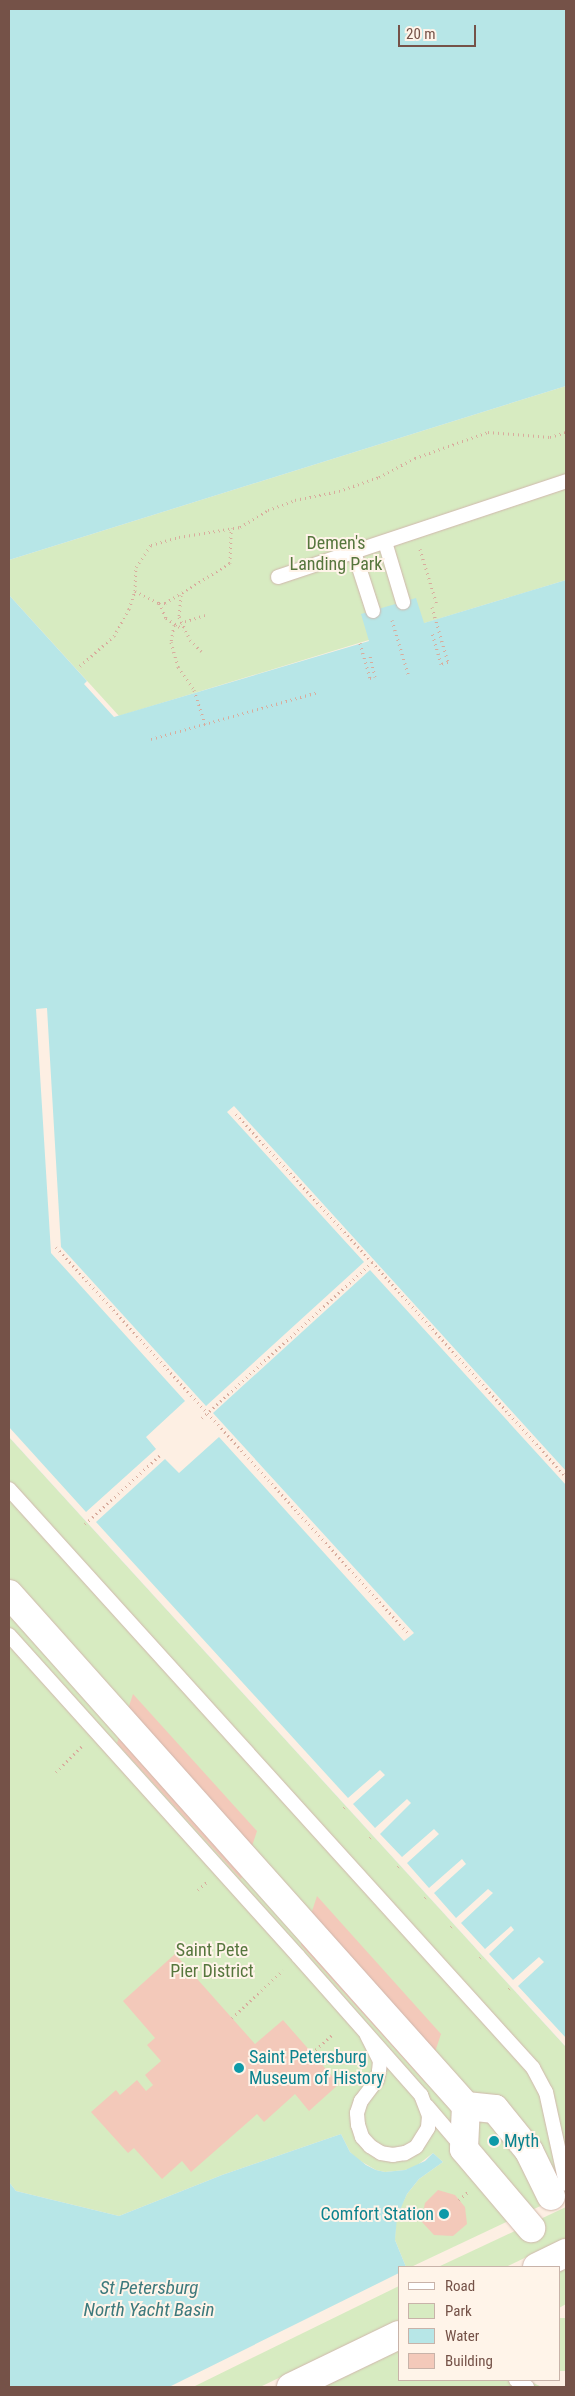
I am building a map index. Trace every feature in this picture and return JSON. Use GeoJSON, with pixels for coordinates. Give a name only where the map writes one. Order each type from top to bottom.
{"type":"FeatureCollection","features":[{"type":"Feature","properties":{"kind":"street"},"geometry":{"type":"LineString","coordinates":[[9,1594],[466,2106],[494,2110],[559,2190]]}},
{"type":"Feature","properties":{"kind":"street"},"geometry":{"type":"LineString","coordinates":[[466,2106],[464,2149],[531,2228]]}},
{"type":"Feature","properties":{"kind":"street"},"geometry":{"type":"LineString","coordinates":[[539,2266],[566,2253]]}},
{"type":"Feature","properties":{"kind":"street"},"geometry":{"type":"LineString","coordinates":[[291,2387],[398,2335]]}},
{"type":"Feature","properties":{"kind":"lane"},"geometry":{"type":"LineString","coordinates":[[278,577],[566,481]]}},
{"type":"Feature","properties":{"kind":"lane"},"geometry":{"type":"LineString","coordinates":[[385,542],[403,602]]}},
{"type":"Feature","properties":{"kind":"lane"},"geometry":{"type":"LineString","coordinates":[[354,552],[373,611]]}},
{"type":"Feature","properties":{"kind":"lane"},"geometry":{"type":"LineString","coordinates":[[9,1489],[533,2068],[546,2092],[559,2190]]}},
{"type":"Feature","properties":{"kind":"lane"},"geometry":{"type":"LineString","coordinates":[[9,1635],[421,2095],[429,2116],[428,2128],[416,2147],[405,2153],[393,2155],[381,2153],[370,2146],[362,2137],[358,2125],[357,2113],[361,2101],[377,2080],[380,2061],[367,2035]]}},
{"type":"Feature","properties":{"kind":"lane"},"geometry":{"type":"LineString","coordinates":[[426,2105],[464,2149]]}},
{"type":"Feature","properties":{"kind":"path"},"geometry":{"type":"LineString","coordinates":[[80,666],[114,636],[130,609],[135,590],[136,568],[151,545],[179,537],[240,527],[268,510],[294,500],[339,491],[379,477],[415,458],[488,432],[550,438],[566,432]]}},
{"type":"Feature","properties":{"kind":"path"},"geometry":{"type":"LineString","coordinates":[[159,603],[172,600],[230,563],[231,528]]}},
{"type":"Feature","properties":{"kind":"path"},"geometry":{"type":"LineString","coordinates":[[414,532],[437,605]]}},
{"type":"Feature","properties":{"kind":"path"},"geometry":{"type":"LineString","coordinates":[[135,590],[159,603],[166,618],[183,630],[201,652]]}},
{"type":"Feature","properties":{"kind":"path"},"geometry":{"type":"LineString","coordinates":[[181,594],[178,608],[183,630]]}},
{"type":"Feature","properties":{"kind":"path"},"geometry":{"type":"LineString","coordinates":[[432,607],[448,662],[441,664],[432,632]]}},
{"type":"Feature","properties":{"kind":"path"},"geometry":{"type":"LineString","coordinates":[[391,614],[409,677]]}},
{"type":"Feature","properties":{"kind":"path"},"geometry":{"type":"LineString","coordinates":[[174,625],[204,615]]}},
{"type":"Feature","properties":{"kind":"path"},"geometry":{"type":"LineString","coordinates":[[174,625],[171,642],[173,654],[178,667],[194,690],[205,724]]}},
{"type":"Feature","properties":{"kind":"path"},"geometry":{"type":"LineString","coordinates":[[360,642],[370,678],[375,677],[370,656]]}},
{"type":"Feature","properties":{"kind":"path"},"geometry":{"type":"LineString","coordinates":[[150,739],[318,692]]}},
{"type":"Feature","properties":{"kind":"path"},"geometry":{"type":"LineString","coordinates":[[234,1111],[566,1477]]}},
{"type":"Feature","properties":{"kind":"path"},"geometry":{"type":"LineString","coordinates":[[56,1247],[408,1633]]}},
{"type":"Feature","properties":{"kind":"path"},"geometry":{"type":"LineString","coordinates":[[202,1418],[372,1262]]}},
{"type":"Feature","properties":{"kind":"path"},"geometry":{"type":"LineString","coordinates":[[85,1524],[161,1454]]}},
{"type":"Feature","properties":{"kind":"path"},"geometry":{"type":"LineString","coordinates":[[56,1772],[86,1743]]}},
{"type":"Feature","properties":{"kind":"path"},"geometry":{"type":"LineString","coordinates":[[232,2018],[298,1956]]}},
{"type":"Feature","properties":{"kind":"path"},"geometry":{"type":"LineString","coordinates":[[312,2053],[332,2035]]}},
{"type":"Feature","properties":{"kind":"path"},"geometry":{"type":"LineString","coordinates":[[459,2200],[470,2190]]}},
{"type":"Feature","properties":{"kind":"green space","name":"Demen's Landing Park"},"geometry":{"type":"Polygon","coordinates":[[[566,386],[566,580],[119,716],[9,595],[9,560],[566,386]]]}},
{"type":"Feature","properties":{"kind":"green space","name":"Saint Pete Pier District"},"geometry":{"type":"Polygon","coordinates":[[[9,1437],[566,2047],[566,2194],[413,2266],[406,2266],[395,2240],[396,2217],[407,2194],[419,2179],[443,2162],[433,2153],[415,2167],[385,2172],[376,2170],[357,2159],[350,2152],[341,2134],[222,2175],[119,2216],[16,2191],[9,2182],[9,1437]]]}},
{"type":"Feature","properties":{"kind":"green space"},"geometry":{"type":"Polygon","coordinates":[[[566,2207],[566,2238],[508,2266],[440,2266],[566,2207]]]}},
{"type":"Feature","properties":{"kind":"green space"},"geometry":{"type":"Polygon","coordinates":[[[566,2269],[566,2304],[560,2307],[560,2272],[566,2269]]]}},
{"type":"Feature","properties":{"kind":"green space"},"geometry":{"type":"Polygon","coordinates":[[[398,2286],[398,2320],[260,2387],[193,2387],[398,2286]]]}},
{"type":"Feature","properties":{"kind":"green space"},"geometry":{"type":"Polygon","coordinates":[[[560,2318],[566,2318],[566,2371],[560,2371],[560,2318]]]}},
{"type":"Feature","properties":{"kind":"green space"},"geometry":{"type":"Polygon","coordinates":[[[398,2350],[398,2381],[529,2381],[542,2387],[323,2387],[398,2350]]]}},
{"type":"Feature","properties":{"kind":"water"},"geometry":{"type":"Polygon","coordinates":[[[9,9],[566,9],[566,386],[9,560],[9,9]]]}},
{"type":"Feature","properties":{"kind":"water"},"geometry":{"type":"Polygon","coordinates":[[[566,580],[566,2047],[9,1437],[9,595],[87,681],[84,684],[114,717],[369,641],[361,614],[416,598],[424,623],[566,580]]]}},
{"type":"Feature","properties":{"kind":"water","name":"St Petersburg North Yacht Basin"},"geometry":{"type":"Polygon","coordinates":[[[341,2134],[350,2152],[366,2165],[376,2170],[385,2172],[405,2170],[425,2161],[433,2153],[443,2162],[419,2179],[407,2194],[397,2217],[395,2240],[406,2266],[398,2266],[398,2273],[169,2387],[9,2387],[9,2182],[16,2191],[119,2216],[222,2175],[341,2134]]]}},
{"type":"Feature","properties":{"kind":"pier"},"geometry":{"type":"Polygon","coordinates":[[[47,1008],[61,1247],[206,1406],[364,1262],[227,1112],[234,1106],[566,1471],[566,1485],[370,1270],[213,1413],[414,1633],[404,1641],[219,1437],[179,1473],[165,1459],[96,1522],[348,1798],[380,1770],[385,1775],[353,1804],[375,1828],[407,1799],[411,1803],[380,1834],[402,1857],[434,1829],[439,1834],[407,1863],[429,1888],[462,1859],[466,1864],[434,1893],[456,1918],[488,1889],[493,1893],[461,1923],[485,1949],[511,1926],[514,1930],[489,1954],[513,1980],[539,1957],[544,1962],[518,1986],[566,2038],[566,2047],[9,1437],[9,1427],[86,1512],[156,1449],[146,1437],[185,1401],[51,1253],[36,1009],[47,1008]]]}},
{"type":"Feature","properties":{"kind":"building"},"geometry":{"type":"Polygon","coordinates":[[[133,1694],[257,1831],[241,1879],[117,1743],[133,1694]]]}},
{"type":"Feature","properties":{"kind":"building"},"geometry":{"type":"Polygon","coordinates":[[[317,1896],[441,2034],[425,2082],[301,1945],[317,1896]]]}},
{"type":"Feature","properties":{"kind":"building","name":"Saint Petersburg Museum of History"},"geometry":{"type":"Polygon","coordinates":[[[175,1954],[255,2044],[283,2020],[339,2084],[309,2111],[295,2094],[264,2122],[257,2114],[191,2172],[182,2161],[162,2179],[134,2148],[128,2153],[91,2112],[116,2090],[120,2095],[137,2080],[146,2091],[153,2085],[145,2075],[161,2061],[147,2045],[155,2038],[123,2001],[175,1954]]]}},
{"type":"Feature","properties":{"kind":"building","name":"Comfort Station"},"geometry":{"type":"Polygon","coordinates":[[[438,2190],[455,2195],[465,2207],[467,2224],[453,2236],[434,2235],[421,2221],[425,2203],[438,2190]]]}},
{"type":"Feature","properties":{"kind":"place","name":"Saint Petersburg Museum of History"},"geometry":{"type":"Point","coordinates":[239,2068]}},
{"type":"Feature","properties":{"kind":"place","name":"Myth"},"geometry":{"type":"Point","coordinates":[494,2141]}},
{"type":"Feature","properties":{"kind":"place","name":"Comfort Station"},"geometry":{"type":"Point","coordinates":[444,2214]}}]}
